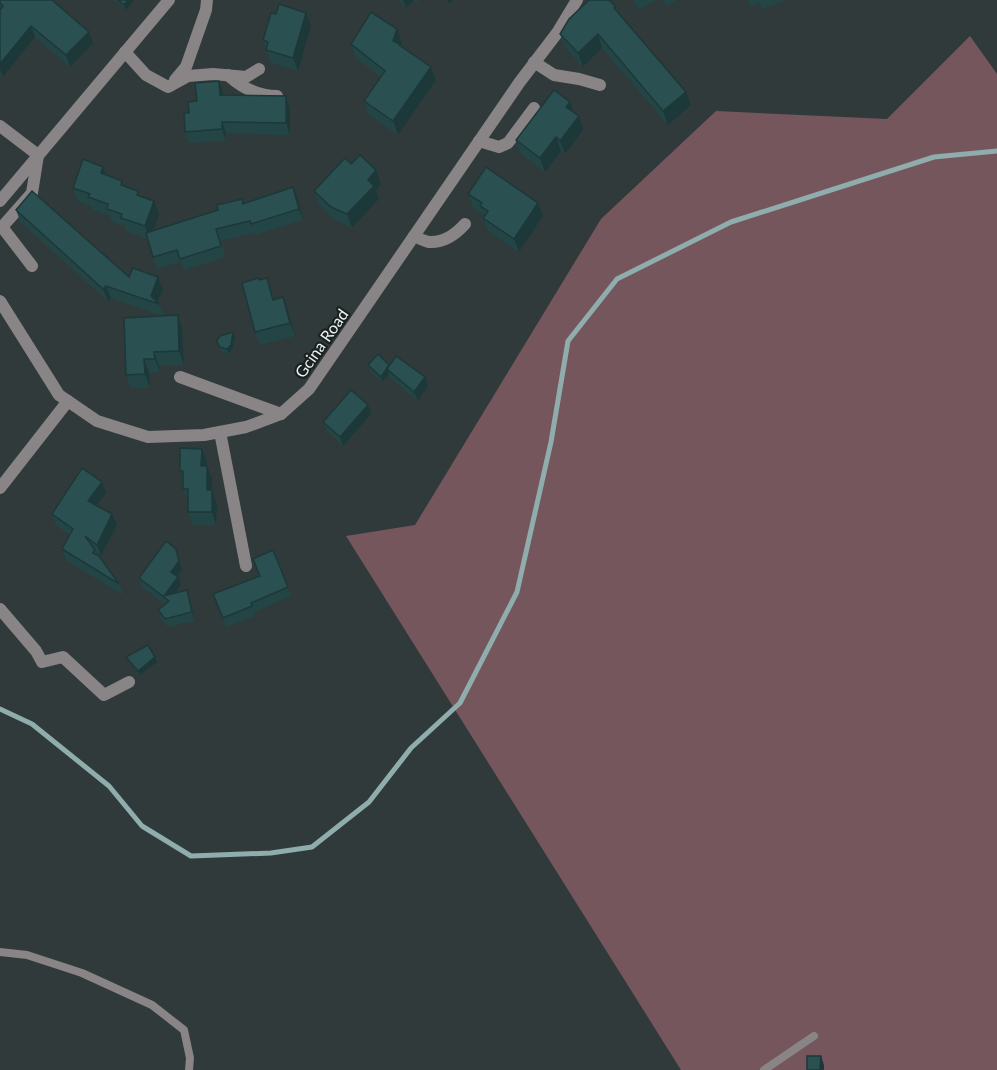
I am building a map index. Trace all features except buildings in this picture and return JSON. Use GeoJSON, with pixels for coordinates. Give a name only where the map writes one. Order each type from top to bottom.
{"type":"FeatureCollection","features":[{"type":"Feature","properties":{"kind":"street"},"geometry":{"type":"LineString","coordinates":[[0,201],[168,0]]}},
{"type":"Feature","properties":{"kind":"street"},"geometry":{"type":"LineString","coordinates":[[168,87],[186,67],[207,0]]}},
{"type":"Feature","properties":{"kind":"street","name":"Gcina Road"},"geometry":{"type":"LineString","coordinates":[[0,301],[59,395],[97,421],[148,436],[204,435],[246,427],[281,414],[309,389],[577,0]]}},
{"type":"Feature","properties":{"kind":"street"},"geometry":{"type":"LineString","coordinates":[[124,52],[146,75],[168,87]]}},
{"type":"Feature","properties":{"kind":"street"},"geometry":{"type":"LineString","coordinates":[[534,62],[554,75],[600,84]]}},
{"type":"Feature","properties":{"kind":"street"},"geometry":{"type":"LineString","coordinates":[[168,87],[188,76],[246,76],[259,69]]}},
{"type":"Feature","properties":{"kind":"street"},"geometry":{"type":"LineString","coordinates":[[228,75],[240,86],[267,96],[277,96]]}},
{"type":"Feature","properties":{"kind":"street"},"geometry":{"type":"LineString","coordinates":[[479,141],[499,147],[508,143],[534,108]]}},
{"type":"Feature","properties":{"kind":"street"},"geometry":{"type":"LineString","coordinates":[[0,126],[38,155]]}},
{"type":"Feature","properties":{"kind":"street"},"geometry":{"type":"LineString","coordinates":[[32,266],[2,227],[32,193],[38,155]]}},
{"type":"Feature","properties":{"kind":"street"},"geometry":{"type":"LineString","coordinates":[[414,236],[429,242],[455,234],[465,224]]}},
{"type":"Feature","properties":{"kind":"street"},"geometry":{"type":"LineString","coordinates":[[180,377],[281,414]]}},
{"type":"Feature","properties":{"kind":"street"},"geometry":{"type":"LineString","coordinates":[[0,488],[68,401]]}},
{"type":"Feature","properties":{"kind":"street"},"geometry":{"type":"LineString","coordinates":[[220,432],[246,566]]}},
{"type":"Feature","properties":{"kind":"street"},"geometry":{"type":"LineString","coordinates":[[0,609],[36,651],[42,662],[63,657],[104,695],[129,682]]}},
{"type":"Feature","properties":{"kind":"lane"},"geometry":{"type":"LineString","coordinates":[[0,952],[27,955],[82,973],[152,1005],[184,1030],[190,1058],[189,1070]]}},
{"type":"Feature","properties":{"kind":"lane"},"geometry":{"type":"LineString","coordinates":[[764,1070],[814,1036]]}},
{"type":"Feature","properties":{"kind":"shaded area"},"geometry":{"type":"Polygon","coordinates":[[[970,36],[997,74],[997,1070],[681,1070],[346,536],[415,525],[601,219],[716,111],[887,119],[970,36]]]}},
{"type":"Feature","properties":{"kind":"waterway"},"geometry":{"type":"LineString","coordinates":[[0,709],[32,724],[109,786],[142,826],[191,856],[271,853],[312,847],[369,802],[411,748],[460,703],[517,592],[551,442],[568,341],[617,279],[731,222],[934,157],[997,151]]}}]}
